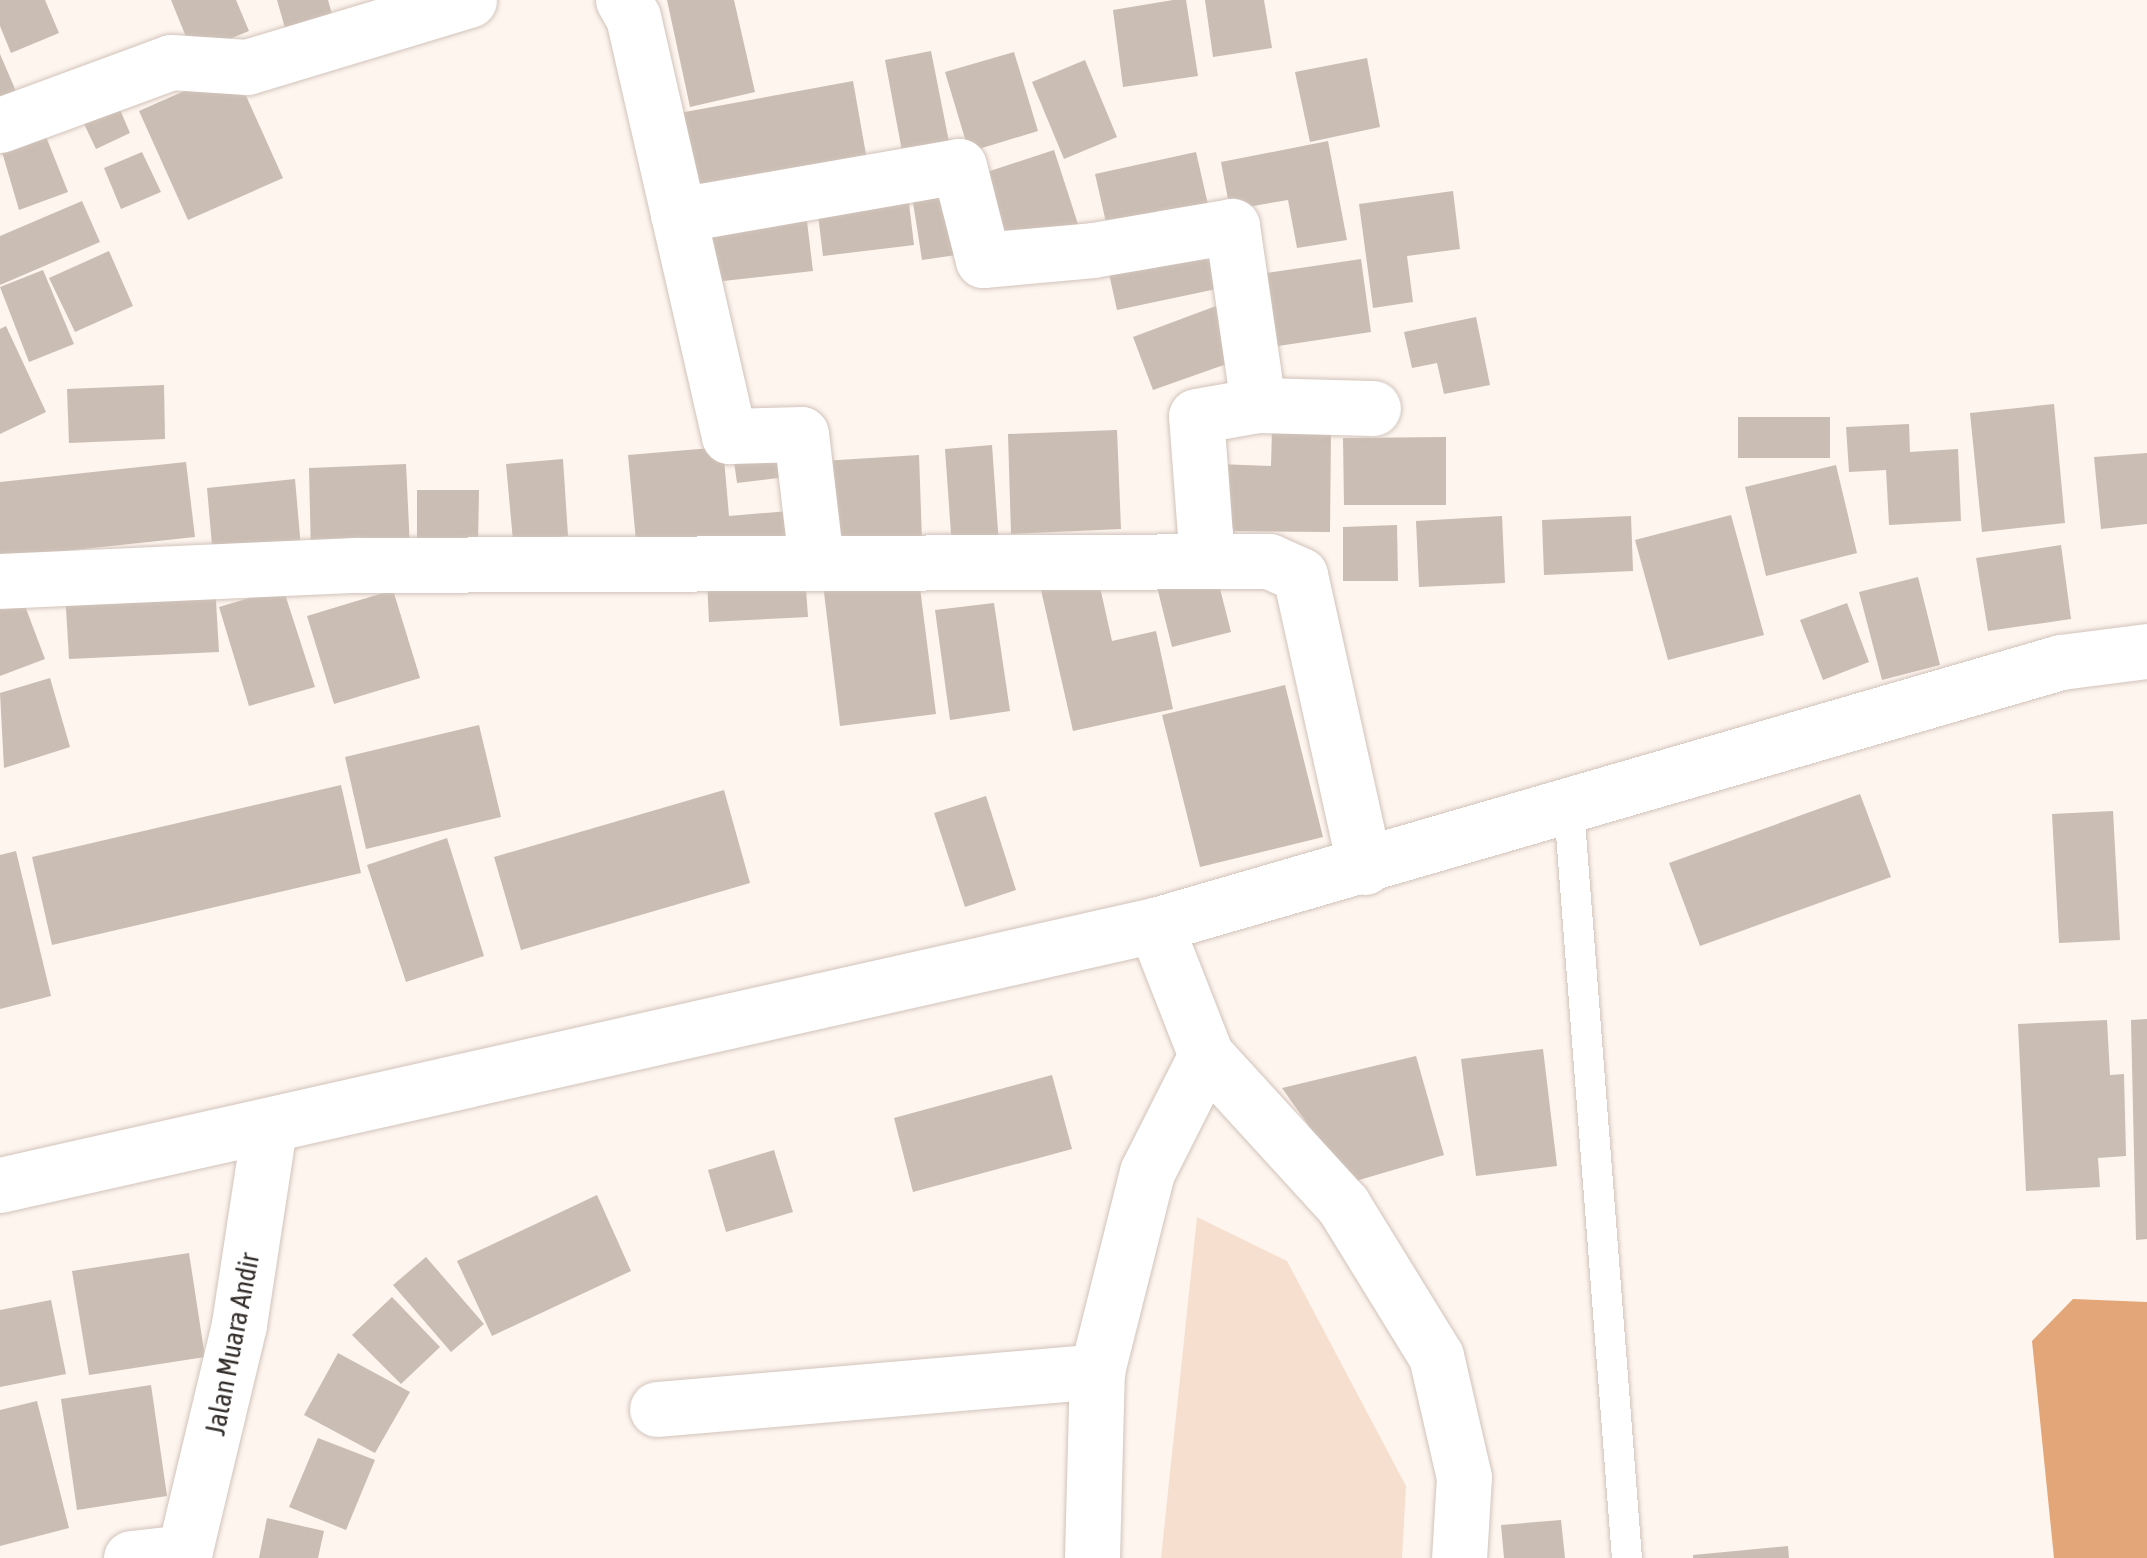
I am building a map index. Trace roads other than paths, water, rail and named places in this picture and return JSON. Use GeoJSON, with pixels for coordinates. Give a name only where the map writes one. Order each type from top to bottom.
{"type":"FeatureCollection","features":[{"type":"Feature","properties":{"kind":"street"},"geometry":{"type":"LineString","coordinates":[[0,126],[171,62],[247,67],[469,0]]}},
{"type":"Feature","properties":{"kind":"street"},"geometry":{"type":"LineString","coordinates":[[622,0],[633,17],[729,436],[801,434],[816,562]]}},
{"type":"Feature","properties":{"kind":"street"},"geometry":{"type":"LineString","coordinates":[[678,215],[960,166],[984,260],[1093,250],[1232,226],[1258,405]]}},
{"type":"Feature","properties":{"kind":"street"},"geometry":{"type":"LineString","coordinates":[[1200,557],[1205,535],[1196,416],[1258,405],[1373,408]]}},
{"type":"Feature","properties":{"kind":"street"},"geometry":{"type":"LineString","coordinates":[[0,581],[356,565],[1200,557],[1269,561],[1300,574],[1365,867]]}},
{"type":"Feature","properties":{"kind":"street"},"geometry":{"type":"LineString","coordinates":[[0,1185],[269,1128],[1155,925],[1569,808],[2061,662],[2147,651]]}},
{"type":"Feature","properties":{"kind":"street"},"geometry":{"type":"LineString","coordinates":[[1155,925],[1206,1055],[1343,1205],[1436,1356],[1464,1477],[1459,1558]]}},
{"type":"Feature","properties":{"kind":"street"},"geometry":{"type":"LineString","coordinates":[[1092,1558],[1097,1371],[1146,1172],[1206,1055]]}},
{"type":"Feature","properties":{"kind":"street","name":"Jalan Muara Andir"},"geometry":{"type":"LineString","coordinates":[[184,1555],[239,1324],[269,1128]]}},
{"type":"Feature","properties":{"kind":"street"},"geometry":{"type":"LineString","coordinates":[[657,1409],[1097,1371]]}},
{"type":"Feature","properties":{"kind":"street"},"geometry":{"type":"LineString","coordinates":[[131,1558],[184,1555]]}},
{"type":"Feature","properties":{"kind":"lane"},"geometry":{"type":"LineString","coordinates":[[1569,808],[1627,1558]]}}]}
